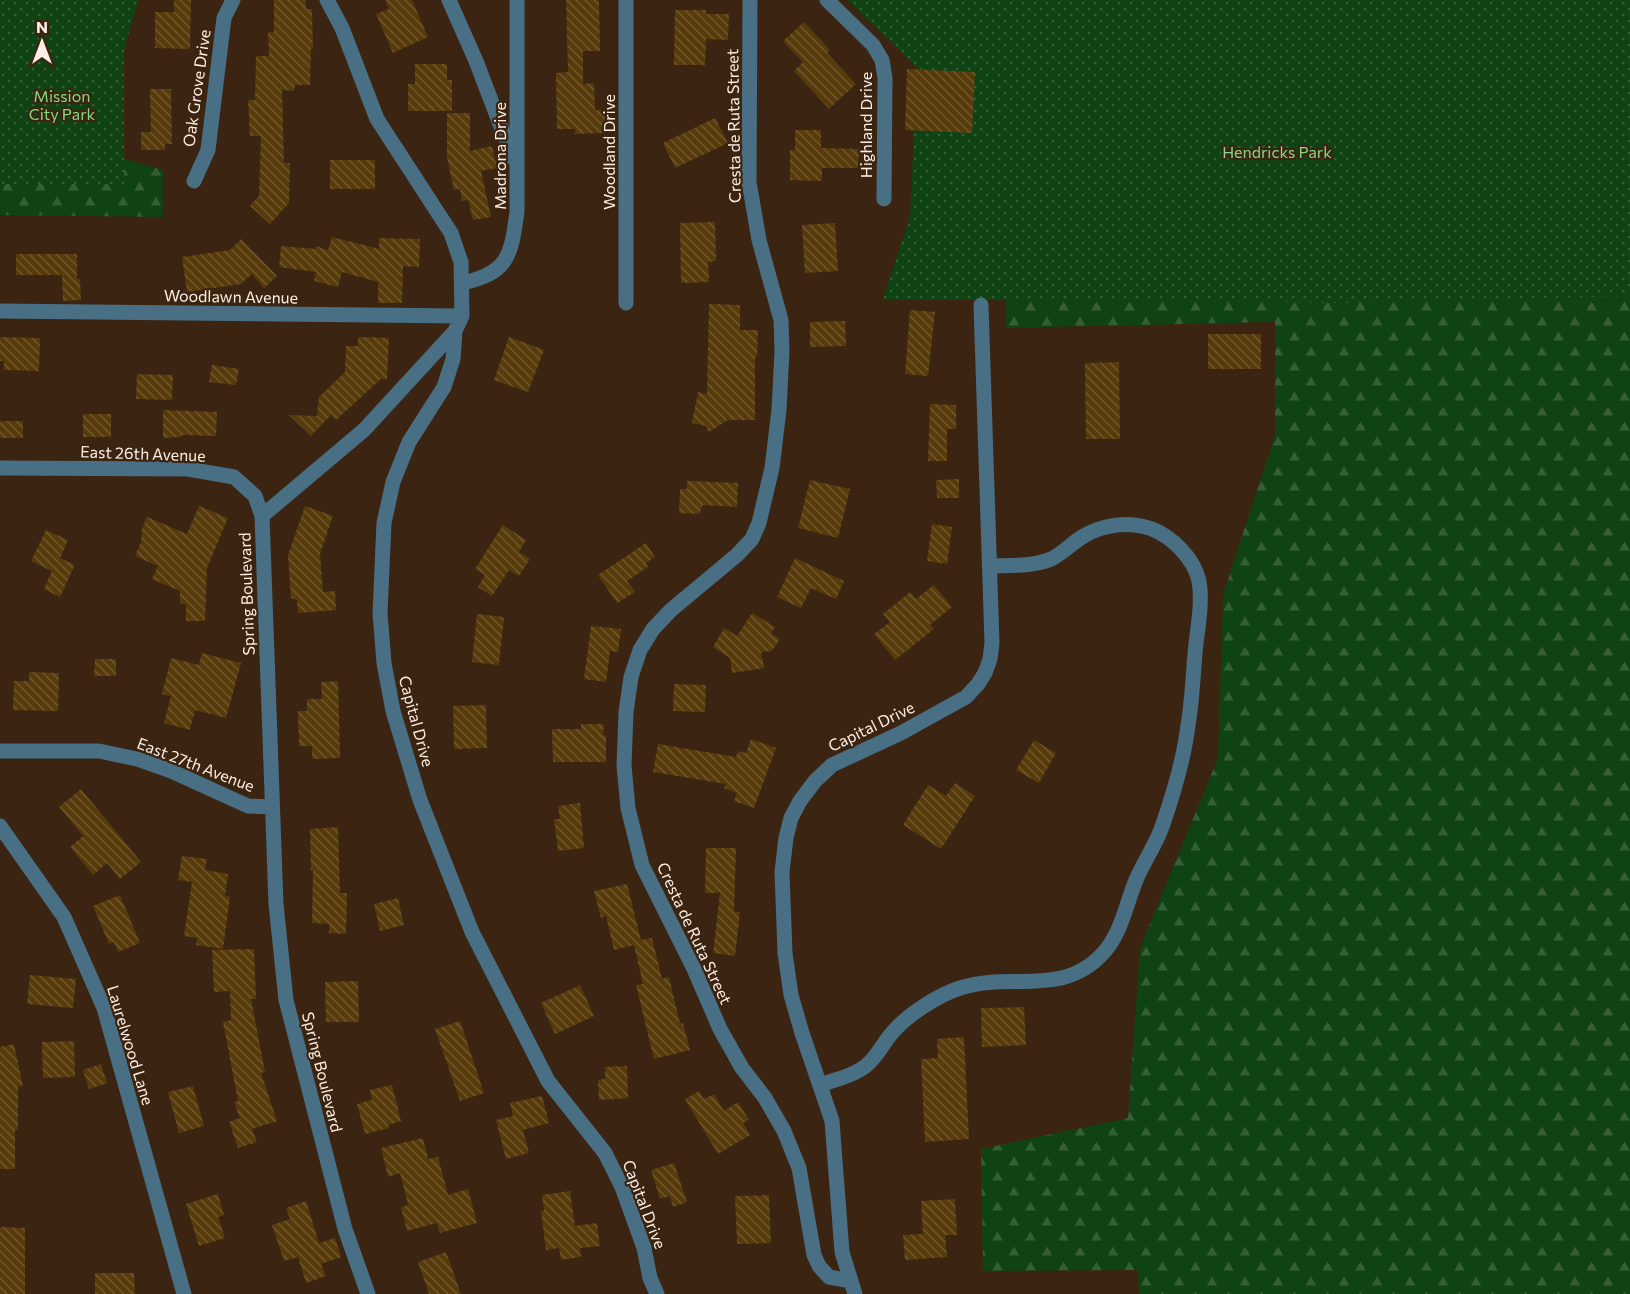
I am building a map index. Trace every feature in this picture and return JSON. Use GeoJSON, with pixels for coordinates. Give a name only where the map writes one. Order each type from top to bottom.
{"type":"FeatureCollection","features":[{"type":"Feature","properties":{"kind":"street","name":"Oak Grove Drive"},"geometry":{"type":"LineString","coordinates":[[194,181],[208,150],[224,18],[233,0]]}},
{"type":"Feature","properties":{"kind":"street","name":"Spring Boulevard"},"geometry":{"type":"LineString","coordinates":[[327,0],[342,28],[377,119],[451,233],[461,262],[462,283],[462,316],[455,331],[364,430],[262,516],[276,904],[286,1000],[345,1229],[368,1294]]}},
{"type":"Feature","properties":{"kind":"street"},"geometry":{"type":"LineString","coordinates":[[449,0],[476,61],[516,167]]}},
{"type":"Feature","properties":{"kind":"street","name":"Madrona Drive"},"geometry":{"type":"LineString","coordinates":[[462,283],[492,273],[507,259],[513,242],[518,212],[517,0]]}},
{"type":"Feature","properties":{"kind":"street","name":"Woodland Drive"},"geometry":{"type":"LineString","coordinates":[[626,0],[626,303]]}},
{"type":"Feature","properties":{"kind":"street","name":"Cresta de Ruta Street"},"geometry":{"type":"LineString","coordinates":[[750,0],[749,182],[759,240],[781,320],[779,410],[772,468],[759,523],[752,539],[737,555],[671,610],[653,629],[640,650],[630,677],[624,766],[628,808],[642,865],[694,969],[720,1029],[742,1068],[765,1098],[784,1131],[799,1168],[814,1255],[819,1266],[828,1277],[853,1288]]}},
{"type":"Feature","properties":{"kind":"street","name":"Highland Drive"},"geometry":{"type":"LineString","coordinates":[[827,0],[873,45],[882,60],[885,78],[884,199]]}},
{"type":"Feature","properties":{"kind":"street","name":"Capital Drive"},"geometry":{"type":"LineString","coordinates":[[853,1288],[842,1252],[832,1121],[791,995],[785,953],[783,872],[786,838],[791,818],[815,780],[832,765],[901,733],[966,697],[978,684],[990,659],[992,644],[981,305]]}},
{"type":"Feature","properties":{"kind":"street","name":"Woodlawn Avenue"},"geometry":{"type":"LineString","coordinates":[[0,311],[462,316]]}},
{"type":"Feature","properties":{"kind":"street","name":"Capital Drive"},"geometry":{"type":"LineString","coordinates":[[455,331],[453,359],[444,387],[409,442],[393,482],[384,523],[380,613],[384,663],[393,711],[420,800],[472,932],[548,1081],[605,1153],[630,1207],[644,1248],[650,1278],[657,1294]]}},
{"type":"Feature","properties":{"kind":"street","name":"East 26th Avenue"},"geometry":{"type":"LineString","coordinates":[[0,468],[188,470],[234,477],[255,496],[262,516]]}},
{"type":"Feature","properties":{"kind":"street"},"geometry":{"type":"LineString","coordinates":[[821,1085],[849,1075],[868,1064],[903,1023],[921,1008],[959,988],[991,981],[1058,980],[1084,968],[1105,951],[1119,929],[1136,880],[1163,826],[1181,766],[1188,726],[1200,606],[1198,580],[1185,553],[1166,536],[1151,529],[1119,524],[1084,536],[1053,558],[1035,565],[989,566]]}},
{"type":"Feature","properties":{"kind":"street","name":"East 27th Avenue"},"geometry":{"type":"LineString","coordinates":[[0,751],[99,751],[137,759],[171,771],[248,806],[272,807]]}},
{"type":"Feature","properties":{"kind":"street","name":"Laurelwood Lane"},"geometry":{"type":"LineString","coordinates":[[0,826],[64,917],[104,1008],[184,1294]]}},
{"type":"Feature","properties":{"kind":"green space","name":"Mission City Park"},"geometry":{"type":"Polygon","coordinates":[[[0,0],[138,0],[124,50],[124,184],[0,184],[0,0]]]}},
{"type":"Feature","properties":{"kind":"green space","name":"Hendricks Park"},"geometry":{"type":"Polygon","coordinates":[[[847,0],[1630,0],[1630,296],[1342,303],[883,299],[910,217],[917,67],[847,0]]]}},
{"type":"Feature","properties":{"kind":"green space"},"geometry":{"type":"Polygon","coordinates":[[[1630,0],[1630,1294],[1139,1294],[1138,1270],[983,1271],[981,1149],[1128,1118],[1140,948],[1218,758],[1223,595],[1275,435],[1275,322],[1006,328],[1006,293],[1630,0]]]}},
{"type":"Feature","properties":{"kind":"green space"},"geometry":{"type":"Polygon","coordinates":[[[108,154],[163,170],[163,217],[0,215],[0,171],[108,154]]]}},
{"type":"Feature","properties":{"kind":"building"},"geometry":{"type":"Polygon","coordinates":[[[174,0],[191,0],[190,49],[155,48],[155,12],[174,12],[174,0]]]}},
{"type":"Feature","properties":{"kind":"building"},"geometry":{"type":"Polygon","coordinates":[[[274,0],[306,0],[306,9],[312,9],[313,49],[311,49],[310,85],[295,85],[294,91],[282,90],[284,163],[290,163],[289,203],[270,224],[250,206],[259,196],[261,136],[250,136],[248,100],[255,100],[256,56],[269,56],[268,32],[274,32],[274,0]]]}},
{"type":"Feature","properties":{"kind":"building"},"geometry":{"type":"Polygon","coordinates":[[[385,0],[412,0],[428,37],[393,53],[376,14],[389,9],[385,0]]]}},
{"type":"Feature","properties":{"kind":"building"},"geometry":{"type":"Polygon","coordinates":[[[566,0],[599,0],[600,51],[583,51],[583,84],[594,83],[595,110],[605,110],[605,133],[575,134],[575,129],[557,129],[556,73],[568,72],[566,0]]]}},
{"type":"Feature","properties":{"kind":"building"},"geometry":{"type":"Polygon","coordinates":[[[675,10],[706,10],[706,14],[729,14],[728,40],[706,39],[705,65],[674,65],[675,10]]]}},
{"type":"Feature","properties":{"kind":"building"},"geometry":{"type":"Polygon","coordinates":[[[804,22],[830,50],[827,53],[856,84],[829,109],[794,71],[803,62],[783,41],[804,22]]]}},
{"type":"Feature","properties":{"kind":"building"},"geometry":{"type":"Polygon","coordinates":[[[415,64],[447,64],[447,80],[452,80],[452,111],[408,111],[408,84],[415,84],[415,64]]]}},
{"type":"Feature","properties":{"kind":"building"},"geometry":{"type":"Polygon","coordinates":[[[907,69],[975,72],[972,133],[905,130],[907,69]]]}},
{"type":"Feature","properties":{"kind":"building"},"geometry":{"type":"Polygon","coordinates":[[[150,89],[171,89],[172,144],[165,144],[165,150],[141,150],[141,132],[151,132],[150,89]]]}},
{"type":"Feature","properties":{"kind":"building"},"geometry":{"type":"Polygon","coordinates":[[[447,113],[470,113],[470,151],[492,146],[497,168],[481,171],[491,217],[473,220],[468,200],[462,201],[460,189],[454,190],[447,158],[447,113]]]}},
{"type":"Feature","properties":{"kind":"building"},"geometry":{"type":"Polygon","coordinates":[[[715,118],[728,143],[675,168],[663,143],[715,118]]]}},
{"type":"Feature","properties":{"kind":"building"},"geometry":{"type":"Polygon","coordinates":[[[795,130],[821,130],[821,148],[859,149],[858,168],[822,168],[822,181],[790,180],[790,150],[795,150],[795,130]]]}},
{"type":"Feature","properties":{"kind":"building"},"geometry":{"type":"Polygon","coordinates":[[[330,160],[375,160],[375,189],[330,189],[330,160]]]}},
{"type":"Feature","properties":{"kind":"building"},"geometry":{"type":"Polygon","coordinates":[[[715,222],[716,261],[708,262],[709,282],[681,283],[680,223],[715,222]]]}},
{"type":"Feature","properties":{"kind":"building"},"geometry":{"type":"Polygon","coordinates":[[[835,223],[838,271],[805,273],[802,225],[835,223]]]}},
{"type":"Feature","properties":{"kind":"building"},"geometry":{"type":"Polygon","coordinates":[[[332,237],[379,249],[379,238],[420,239],[419,267],[403,266],[402,303],[378,303],[378,282],[342,272],[338,287],[314,281],[316,272],[279,267],[281,246],[315,249],[316,246],[328,250],[332,237]]]}},
{"type":"Feature","properties":{"kind":"building"},"geometry":{"type":"Polygon","coordinates":[[[241,239],[277,276],[264,288],[252,274],[241,284],[187,292],[182,257],[230,250],[241,239]]]}},
{"type":"Feature","properties":{"kind":"building"},"geometry":{"type":"Polygon","coordinates":[[[16,254],[77,254],[77,279],[80,279],[81,300],[63,301],[62,275],[16,275],[16,254]]]}},
{"type":"Feature","properties":{"kind":"building"},"geometry":{"type":"Polygon","coordinates":[[[709,304],[740,305],[740,330],[758,330],[757,357],[755,357],[755,420],[728,420],[709,432],[706,426],[692,423],[698,392],[707,394],[709,304]]]}},
{"type":"Feature","properties":{"kind":"building"},"geometry":{"type":"Polygon","coordinates":[[[910,310],[935,312],[928,376],[905,374],[910,310]]]}},
{"type":"Feature","properties":{"kind":"building"},"geometry":{"type":"Polygon","coordinates":[[[845,321],[846,346],[810,347],[810,322],[845,321]]]}},
{"type":"Feature","properties":{"kind":"building"},"geometry":{"type":"Polygon","coordinates":[[[1208,334],[1261,334],[1261,369],[1208,369],[1208,334]]]}},
{"type":"Feature","properties":{"kind":"building"},"geometry":{"type":"Polygon","coordinates":[[[0,337],[40,338],[39,371],[4,370],[4,361],[0,361],[0,337]]]}},
{"type":"Feature","properties":{"kind":"building"},"geometry":{"type":"Polygon","coordinates":[[[358,337],[389,338],[387,379],[381,379],[336,420],[331,415],[311,436],[289,415],[317,416],[319,397],[345,372],[346,346],[358,346],[358,337]]]}},
{"type":"Feature","properties":{"kind":"building"},"geometry":{"type":"Polygon","coordinates":[[[509,337],[544,350],[528,392],[494,380],[509,337]]]}},
{"type":"Feature","properties":{"kind":"building"},"geometry":{"type":"Polygon","coordinates":[[[1119,362],[1120,439],[1086,439],[1085,363],[1119,362]]]}},
{"type":"Feature","properties":{"kind":"building"},"geometry":{"type":"Polygon","coordinates":[[[212,365],[239,369],[236,385],[209,382],[212,365]]]}},
{"type":"Feature","properties":{"kind":"building"},"geometry":{"type":"Polygon","coordinates":[[[137,374],[173,375],[172,400],[136,399],[137,374]]]}},
{"type":"Feature","properties":{"kind":"building"},"geometry":{"type":"Polygon","coordinates":[[[930,404],[956,405],[956,429],[947,429],[947,461],[928,461],[930,404]]]}},
{"type":"Feature","properties":{"kind":"building"},"geometry":{"type":"Polygon","coordinates":[[[163,410],[217,412],[216,436],[182,435],[182,437],[163,438],[163,410]]]}},
{"type":"Feature","properties":{"kind":"building"},"geometry":{"type":"Polygon","coordinates":[[[83,414],[111,414],[111,437],[83,437],[83,414]]]}},
{"type":"Feature","properties":{"kind":"building"},"geometry":{"type":"Polygon","coordinates":[[[0,421],[23,421],[23,438],[0,438],[0,421]]]}},
{"type":"Feature","properties":{"kind":"building"},"geometry":{"type":"Polygon","coordinates":[[[959,479],[959,498],[937,498],[936,480],[959,479]]]}},
{"type":"Feature","properties":{"kind":"building"},"geometry":{"type":"Polygon","coordinates":[[[810,480],[850,489],[838,538],[798,528],[810,480]]]}},
{"type":"Feature","properties":{"kind":"building"},"geometry":{"type":"Polygon","coordinates":[[[687,481],[738,483],[737,507],[703,505],[699,514],[679,513],[680,489],[687,489],[687,481]]]}},
{"type":"Feature","properties":{"kind":"building"},"geometry":{"type":"Polygon","coordinates":[[[199,506],[228,518],[207,568],[205,621],[186,621],[186,605],[180,603],[180,591],[152,579],[158,566],[135,556],[147,517],[187,534],[199,506]]]}},
{"type":"Feature","properties":{"kind":"building"},"geometry":{"type":"Polygon","coordinates":[[[305,506],[333,516],[320,554],[323,592],[335,591],[336,610],[298,613],[297,600],[291,598],[288,555],[305,506]]]}},
{"type":"Feature","properties":{"kind":"building"},"geometry":{"type":"Polygon","coordinates":[[[932,524],[952,527],[947,564],[927,561],[932,524]]]}},
{"type":"Feature","properties":{"kind":"building"},"geometry":{"type":"Polygon","coordinates":[[[503,525],[526,540],[519,552],[530,559],[519,576],[509,570],[492,596],[478,587],[485,575],[475,569],[503,525]]]}},
{"type":"Feature","properties":{"kind":"building"},"geometry":{"type":"Polygon","coordinates":[[[46,530],[68,540],[60,558],[75,565],[60,597],[44,589],[52,571],[31,561],[46,530]]]}},
{"type":"Feature","properties":{"kind":"building"},"geometry":{"type":"Polygon","coordinates":[[[646,543],[655,557],[646,563],[648,567],[627,581],[635,592],[617,603],[598,575],[646,543]]]}},
{"type":"Feature","properties":{"kind":"building"},"geometry":{"type":"Polygon","coordinates":[[[795,558],[844,581],[836,599],[811,588],[801,608],[777,597],[795,558]]]}},
{"type":"Feature","properties":{"kind":"building"},"geometry":{"type":"Polygon","coordinates":[[[934,585],[952,607],[930,625],[934,629],[895,660],[874,634],[890,622],[883,614],[910,592],[916,599],[934,585]]]}},
{"type":"Feature","properties":{"kind":"building"},"geometry":{"type":"Polygon","coordinates":[[[752,613],[775,627],[771,633],[780,639],[772,651],[761,652],[764,668],[732,673],[730,658],[713,647],[724,628],[737,636],[752,613]]]}},
{"type":"Feature","properties":{"kind":"building"},"geometry":{"type":"Polygon","coordinates":[[[477,614],[504,617],[499,665],[472,662],[477,614]]]}},
{"type":"Feature","properties":{"kind":"building"},"geometry":{"type":"Polygon","coordinates":[[[591,626],[621,629],[618,652],[610,651],[606,682],[584,679],[591,626]]]}},
{"type":"Feature","properties":{"kind":"building"},"geometry":{"type":"Polygon","coordinates":[[[202,653],[241,663],[226,718],[195,710],[190,730],[164,723],[171,696],[162,694],[171,658],[199,665],[202,653]]]}},
{"type":"Feature","properties":{"kind":"building"},"geometry":{"type":"Polygon","coordinates":[[[95,659],[116,659],[116,676],[94,676],[95,659]]]}},
{"type":"Feature","properties":{"kind":"building"},"geometry":{"type":"Polygon","coordinates":[[[29,672],[59,673],[58,711],[13,710],[14,681],[29,681],[29,672]]]}},
{"type":"Feature","properties":{"kind":"building"},"geometry":{"type":"Polygon","coordinates":[[[338,681],[340,758],[312,759],[312,746],[299,746],[298,711],[307,711],[307,699],[322,699],[321,682],[338,681]]]}},
{"type":"Feature","properties":{"kind":"building"},"geometry":{"type":"Polygon","coordinates":[[[674,684],[706,685],[705,712],[673,711],[674,684]]]}},
{"type":"Feature","properties":{"kind":"building"},"geometry":{"type":"Polygon","coordinates":[[[486,705],[487,748],[454,749],[453,706],[486,705]]]}},
{"type":"Feature","properties":{"kind":"building"},"geometry":{"type":"Polygon","coordinates":[[[581,724],[604,724],[606,762],[553,762],[552,729],[581,729],[581,724]]]}},
{"type":"Feature","properties":{"kind":"building"},"geometry":{"type":"Polygon","coordinates":[[[751,739],[776,748],[754,808],[734,801],[737,793],[724,788],[726,784],[653,772],[658,744],[736,757],[738,751],[746,753],[751,739]]]}},
{"type":"Feature","properties":{"kind":"building"},"geometry":{"type":"Polygon","coordinates":[[[1034,740],[1056,753],[1039,783],[1016,770],[1034,740]]]}},
{"type":"Feature","properties":{"kind":"building"},"geometry":{"type":"Polygon","coordinates":[[[955,783],[975,796],[941,849],[903,825],[928,785],[946,796],[955,783]]]}},
{"type":"Feature","properties":{"kind":"building"},"geometry":{"type":"Polygon","coordinates":[[[81,789],[141,862],[120,879],[107,863],[93,875],[70,847],[83,836],[59,807],[81,789]]]}},
{"type":"Feature","properties":{"kind":"building"},"geometry":{"type":"Polygon","coordinates":[[[580,803],[584,848],[558,851],[554,819],[560,819],[558,806],[580,803]]]}},
{"type":"Feature","properties":{"kind":"building"},"geometry":{"type":"Polygon","coordinates":[[[338,827],[340,893],[347,893],[346,934],[329,933],[329,924],[312,923],[313,870],[311,870],[310,829],[338,827]]]}},
{"type":"Feature","properties":{"kind":"building"},"geometry":{"type":"Polygon","coordinates":[[[706,848],[736,848],[734,912],[740,912],[735,956],[713,953],[720,893],[705,893],[706,848]]]}},
{"type":"Feature","properties":{"kind":"building"},"geometry":{"type":"Polygon","coordinates":[[[182,856],[207,859],[205,870],[228,874],[225,896],[230,897],[223,949],[196,945],[197,938],[184,936],[192,882],[178,880],[182,856]]]}},
{"type":"Feature","properties":{"kind":"building"},"geometry":{"type":"Polygon","coordinates":[[[627,884],[641,940],[652,938],[662,979],[669,977],[680,1024],[683,1023],[690,1050],[654,1059],[636,985],[643,984],[634,945],[614,950],[606,916],[601,918],[594,891],[627,884]]]}},
{"type":"Feature","properties":{"kind":"building"},"geometry":{"type":"Polygon","coordinates":[[[120,895],[140,943],[118,952],[114,942],[109,944],[93,906],[120,895]]]}},
{"type":"Feature","properties":{"kind":"building"},"geometry":{"type":"Polygon","coordinates":[[[398,898],[404,925],[380,931],[374,904],[398,898]]]}},
{"type":"Feature","properties":{"kind":"building"},"geometry":{"type":"Polygon","coordinates":[[[254,949],[256,999],[251,999],[265,1072],[261,1073],[277,1121],[252,1129],[257,1142],[238,1148],[229,1122],[240,1118],[234,1102],[238,1101],[223,1022],[231,1020],[230,991],[214,992],[212,950],[254,949]]]}},
{"type":"Feature","properties":{"kind":"building"},"geometry":{"type":"Polygon","coordinates":[[[30,975],[76,979],[73,1008],[27,1004],[30,975]]]}},
{"type":"Feature","properties":{"kind":"building"},"geometry":{"type":"Polygon","coordinates":[[[358,981],[359,1022],[326,1022],[325,982],[358,981]]]}},
{"type":"Feature","properties":{"kind":"building"},"geometry":{"type":"Polygon","coordinates":[[[580,985],[594,1016],[555,1034],[541,1003],[580,985]]]}},
{"type":"Feature","properties":{"kind":"building"},"geometry":{"type":"Polygon","coordinates":[[[1024,1007],[1026,1045],[982,1047],[981,1008],[1024,1007]]]}},
{"type":"Feature","properties":{"kind":"building"},"geometry":{"type":"Polygon","coordinates":[[[460,1021],[484,1093],[460,1101],[435,1029],[460,1021]]]}},
{"type":"Feature","properties":{"kind":"building"},"geometry":{"type":"Polygon","coordinates":[[[964,1037],[969,1139],[925,1142],[921,1059],[938,1058],[937,1039],[964,1037]]]}},
{"type":"Feature","properties":{"kind":"building"},"geometry":{"type":"Polygon","coordinates":[[[74,1041],[75,1077],[43,1078],[42,1042],[74,1041]]]}},
{"type":"Feature","properties":{"kind":"building"},"geometry":{"type":"Polygon","coordinates":[[[14,1044],[23,1086],[18,1087],[15,1169],[0,1169],[0,1047],[14,1044]]]}},
{"type":"Feature","properties":{"kind":"building"},"geometry":{"type":"Polygon","coordinates":[[[101,1064],[107,1083],[89,1089],[83,1070],[101,1064]]]}},
{"type":"Feature","properties":{"kind":"building"},"geometry":{"type":"Polygon","coordinates":[[[627,1066],[628,1098],[599,1100],[598,1080],[605,1079],[605,1067],[627,1066]]]}},
{"type":"Feature","properties":{"kind":"building"},"geometry":{"type":"Polygon","coordinates":[[[392,1085],[401,1121],[388,1125],[389,1128],[365,1134],[357,1104],[372,1100],[370,1090],[392,1085]]]}},
{"type":"Feature","properties":{"kind":"building"},"geometry":{"type":"Polygon","coordinates":[[[193,1086],[204,1126],[179,1133],[168,1092],[193,1086]]]}},
{"type":"Feature","properties":{"kind":"building"},"geometry":{"type":"Polygon","coordinates":[[[699,1091],[704,1099],[714,1094],[724,1111],[738,1102],[749,1120],[743,1123],[750,1135],[718,1154],[685,1099],[699,1091]]]}},
{"type":"Feature","properties":{"kind":"building"},"geometry":{"type":"Polygon","coordinates":[[[542,1096],[549,1123],[523,1130],[529,1153],[506,1159],[496,1120],[513,1116],[510,1103],[542,1096]]]}},
{"type":"Feature","properties":{"kind":"building"},"geometry":{"type":"Polygon","coordinates":[[[423,1138],[428,1159],[438,1157],[448,1195],[468,1189],[477,1223],[440,1233],[437,1223],[407,1231],[401,1207],[408,1205],[400,1173],[388,1177],[381,1148],[423,1138]]]}},
{"type":"Feature","properties":{"kind":"building"},"geometry":{"type":"Polygon","coordinates":[[[674,1163],[687,1202],[673,1207],[670,1196],[660,1199],[651,1170],[674,1163]]]}},
{"type":"Feature","properties":{"kind":"building"},"geometry":{"type":"Polygon","coordinates":[[[570,1191],[575,1226],[597,1223],[600,1246],[580,1248],[581,1257],[561,1260],[559,1248],[546,1250],[541,1211],[544,1211],[542,1195],[570,1191]]]}},
{"type":"Feature","properties":{"kind":"building"},"geometry":{"type":"Polygon","coordinates":[[[218,1194],[224,1215],[218,1217],[225,1238],[199,1246],[186,1204],[218,1194]]]}},
{"type":"Feature","properties":{"kind":"building"},"geometry":{"type":"Polygon","coordinates":[[[769,1195],[771,1243],[737,1244],[735,1196],[769,1195]]]}},
{"type":"Feature","properties":{"kind":"building"},"geometry":{"type":"Polygon","coordinates":[[[955,1199],[957,1235],[945,1235],[947,1257],[905,1260],[903,1235],[923,1234],[921,1201],[955,1199]]]}},
{"type":"Feature","properties":{"kind":"building"},"geometry":{"type":"Polygon","coordinates":[[[306,1201],[319,1243],[335,1238],[341,1257],[321,1264],[326,1276],[306,1283],[298,1257],[284,1261],[272,1225],[290,1219],[286,1208],[306,1201]]]}},
{"type":"Feature","properties":{"kind":"building"},"geometry":{"type":"Polygon","coordinates":[[[0,1227],[25,1228],[25,1294],[0,1294],[0,1227]]]}},
{"type":"Feature","properties":{"kind":"building"},"geometry":{"type":"Polygon","coordinates":[[[446,1252],[461,1294],[429,1294],[418,1262],[446,1252]]]}},
{"type":"Feature","properties":{"kind":"building"},"geometry":{"type":"Polygon","coordinates":[[[95,1273],[134,1273],[135,1294],[95,1294],[95,1273]]]}}]}
